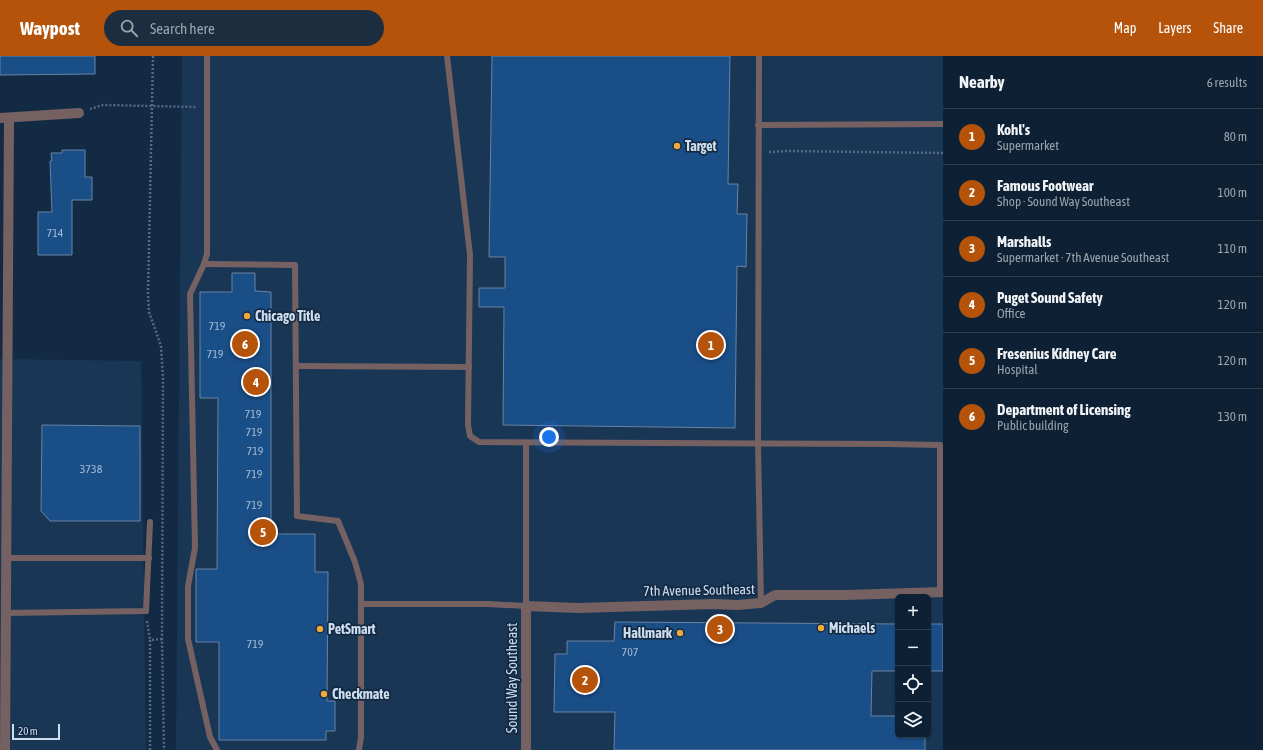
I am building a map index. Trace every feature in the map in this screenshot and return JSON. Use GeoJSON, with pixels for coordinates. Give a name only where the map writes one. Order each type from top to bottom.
{"type":"FeatureCollection","features":[{"type":"Feature","properties":{"kind":"street"},"geometry":{"type":"LineString","coordinates":[[4,750],[6,558],[3,346],[4,118],[78,113]]}},
{"type":"Feature","properties":{"kind":"street","name":"7th Avenue Southeast"},"geometry":{"type":"LineString","coordinates":[[526,606],[578,608],[707,604],[737,605],[761,603],[775,595],[837,596],[942,592]]}},
{"type":"Feature","properties":{"kind":"street","name":"Sound Way Southeast"},"geometry":{"type":"LineString","coordinates":[[526,606],[526,750]]}},
{"type":"Feature","properties":{"kind":"lane"},"geometry":{"type":"LineString","coordinates":[[207,56],[207,254],[190,294],[195,548],[188,586],[188,639],[210,737],[217,750]]}},
{"type":"Feature","properties":{"kind":"lane"},"geometry":{"type":"LineString","coordinates":[[447,56],[470,255],[468,424],[470,436],[479,442],[758,443],[940,446],[942,592]]}},
{"type":"Feature","properties":{"kind":"lane"},"geometry":{"type":"LineString","coordinates":[[759,56],[758,443],[761,603]]}},
{"type":"Feature","properties":{"kind":"lane"},"geometry":{"type":"LineString","coordinates":[[758,125],[943,124]]}},
{"type":"Feature","properties":{"kind":"lane"},"geometry":{"type":"LineString","coordinates":[[204,264],[295,265],[297,516],[338,521],[361,584],[361,737],[359,750]]}},
{"type":"Feature","properties":{"kind":"lane"},"geometry":{"type":"LineString","coordinates":[[296,366],[469,367]]}},
{"type":"Feature","properties":{"kind":"lane"},"geometry":{"type":"LineString","coordinates":[[361,604],[526,606],[526,442]]}},
{"type":"Feature","properties":{"kind":"lane"},"geometry":{"type":"LineString","coordinates":[[5,613],[146,611],[150,522]]}},
{"type":"Feature","properties":{"kind":"lane"},"geometry":{"type":"LineString","coordinates":[[6,558],[149,558]]}},
{"type":"Feature","properties":{"kind":"path"},"geometry":{"type":"LineString","coordinates":[[154,56],[148,294],[149,312],[161,346],[163,378],[162,639],[164,750]]}},
{"type":"Feature","properties":{"kind":"path"},"geometry":{"type":"LineString","coordinates":[[78,113],[103,105],[207,107]]}},
{"type":"Feature","properties":{"kind":"path"},"geometry":{"type":"LineString","coordinates":[[758,153],[786,151],[943,153]]}},
{"type":"Feature","properties":{"kind":"path"},"geometry":{"type":"LineString","coordinates":[[148,634],[150,640],[150,750]]}},
{"type":"Feature","properties":{"kind":"path"},"geometry":{"type":"LineString","coordinates":[[150,640],[162,639]]}},
{"type":"Feature","properties":{"kind":"shaded area"},"geometry":{"type":"Polygon","coordinates":[[[182,56],[943,56],[943,750],[176,750],[182,56]]]}},
{"type":"Feature","properties":{"kind":"shaded area"},"geometry":{"type":"Polygon","coordinates":[[[0,359],[141,361],[146,750],[0,750],[0,359]]]}},
{"type":"Feature","properties":{"kind":"building"},"geometry":{"type":"Polygon","coordinates":[[[0,56],[95,56],[95,74],[0,75],[0,56]]]}},
{"type":"Feature","properties":{"kind":"building"},"geometry":{"type":"Polygon","coordinates":[[[492,56],[730,56],[728,184],[738,184],[737,214],[747,214],[746,267],[737,266],[735,428],[503,425],[504,307],[479,307],[479,288],[505,288],[505,257],[489,257],[492,56]]]}},
{"type":"Feature","properties":{"kind":"building"},"geometry":{"type":"Polygon","coordinates":[[[62,150],[85,150],[85,177],[92,177],[92,200],[72,200],[72,255],[38,255],[38,212],[52,212],[51,153],[62,153],[62,150]]]}},
{"type":"Feature","properties":{"kind":"building"},"geometry":{"type":"Polygon","coordinates":[[[232,273],[255,273],[255,291],[271,292],[271,534],[315,534],[315,572],[328,572],[327,701],[335,701],[335,731],[326,731],[326,740],[219,740],[219,642],[196,642],[196,569],[217,569],[218,398],[200,398],[200,292],[232,292],[232,273]]]}},
{"type":"Feature","properties":{"kind":"building"},"geometry":{"type":"Polygon","coordinates":[[[42,425],[140,426],[140,521],[50,521],[41,511],[42,425]]]}},
{"type":"Feature","properties":{"kind":"building"},"geometry":{"type":"Polygon","coordinates":[[[615,622],[895,624],[895,671],[872,671],[871,716],[895,716],[895,738],[925,738],[925,750],[614,750],[615,712],[554,712],[555,654],[567,654],[567,641],[614,641],[615,622]]]}},
{"type":"Feature","properties":{"kind":"building"},"geometry":{"type":"Polygon","coordinates":[[[931,624],[943,624],[943,671],[931,671],[931,624]]]}},
{"type":"Feature","properties":{"kind":"place","name":"Target"},"geometry":{"type":"Point","coordinates":[677,146]}},
{"type":"Feature","properties":{"kind":"place","name":"Chicago Title"},"geometry":{"type":"Point","coordinates":[247,316]}},
{"type":"Feature","properties":{"kind":"place","name":"Department of Licensing"},"geometry":{"type":"Point","coordinates":[245,344]}},
{"type":"Feature","properties":{"kind":"place","name":"Kohl's"},"geometry":{"type":"Point","coordinates":[711,345]}},
{"type":"Feature","properties":{"kind":"place","name":"Puget Sound Safety"},"geometry":{"type":"Point","coordinates":[256,382]}},
{"type":"Feature","properties":{"kind":"place","name":"Fresenius Kidney Care"},"geometry":{"type":"Point","coordinates":[263,532]}},
{"type":"Feature","properties":{"kind":"place","name":"Michaels"},"geometry":{"type":"Point","coordinates":[821,628]}},
{"type":"Feature","properties":{"kind":"place","name":"PetSmart"},"geometry":{"type":"Point","coordinates":[320,629]}},
{"type":"Feature","properties":{"kind":"place","name":"Marshalls"},"geometry":{"type":"Point","coordinates":[720,629]}},
{"type":"Feature","properties":{"kind":"place","name":"Hallmark"},"geometry":{"type":"Point","coordinates":[680,633]}},
{"type":"Feature","properties":{"kind":"place","name":"Famous Footwear"},"geometry":{"type":"Point","coordinates":[585,680]}},
{"type":"Feature","properties":{"kind":"place","name":"Checkmate"},"geometry":{"type":"Point","coordinates":[324,694]}}]}
